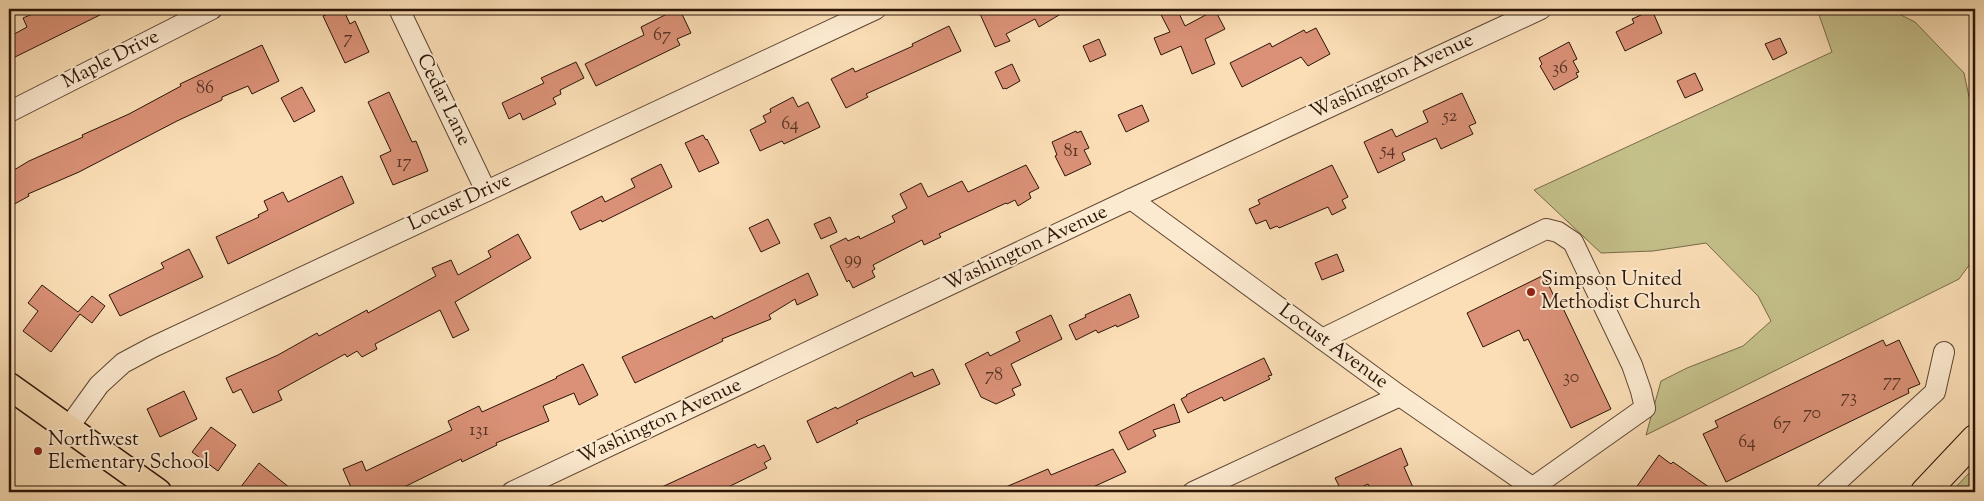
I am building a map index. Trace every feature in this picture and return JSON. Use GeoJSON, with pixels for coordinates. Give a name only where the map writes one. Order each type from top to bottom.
{"type":"FeatureCollection","features":[{"type":"Feature","properties":{"kind":"highway"},"geometry":{"type":"LineString","coordinates":[[1924,492],[1972,438]]}},
{"type":"Feature","properties":{"kind":"main road"},"geometry":{"type":"LineString","coordinates":[[9,386],[158,492]]}},
{"type":"Feature","properties":{"kind":"street","name":"Maple Drive"},"geometry":{"type":"LineString","coordinates":[[9,112],[212,9]]}},
{"type":"Feature","properties":{"kind":"street","name":"Cedar Lane"},"geometry":{"type":"LineString","coordinates":[[399,9],[486,190]]}},
{"type":"Feature","properties":{"kind":"street","name":"Locust Drive"},"geometry":{"type":"LineString","coordinates":[[68,428],[99,385],[123,363],[153,347],[876,9]]}},
{"type":"Feature","properties":{"kind":"street","name":"Washington Avenue"},"geometry":{"type":"LineString","coordinates":[[512,492],[1131,199],[1541,9]]}},
{"type":"Feature","properties":{"kind":"street","name":"Locust Avenue"},"geometry":{"type":"LineString","coordinates":[[1131,199],[1400,396],[1535,490]]}},
{"type":"Feature","properties":{"kind":"street"},"geometry":{"type":"LineString","coordinates":[[1322,339],[1546,229],[1558,232],[1573,242],[1632,365],[1645,408],[1535,490]]}},
{"type":"Feature","properties":{"kind":"street"},"geometry":{"type":"LineString","coordinates":[[1826,492],[1935,392],[1944,352]]}},
{"type":"Feature","properties":{"kind":"street"},"geometry":{"type":"LineString","coordinates":[[1192,492],[1400,396]]}},
{"type":"Feature","properties":{"kind":"shaded area"},"geometry":{"type":"Polygon","coordinates":[[[1817,9],[1889,9],[1915,22],[1964,73],[1975,125],[1975,257],[1959,279],[1646,435],[1661,381],[1687,368],[1743,346],[1771,321],[1758,296],[1706,243],[1653,251],[1601,253],[1534,190],[1832,52],[1817,9]]]}},
{"type":"Feature","properties":{"kind":"shaded area"},"geometry":{"type":"Polygon","coordinates":[[[1975,467],[1975,484],[1968,492],[1951,492],[1975,467]]]}},
{"type":"Feature","properties":{"kind":"building"},"geometry":{"type":"Polygon","coordinates":[[[44,9],[112,9],[9,60],[9,37],[27,27],[23,18],[44,9]]]}},
{"type":"Feature","properties":{"kind":"building"},"geometry":{"type":"Polygon","coordinates":[[[343,9],[350,24],[355,21],[369,52],[345,63],[323,16],[343,9]]]}},
{"type":"Feature","properties":{"kind":"building"},"geometry":{"type":"Polygon","coordinates":[[[991,9],[1069,9],[1039,27],[1035,19],[1006,34],[1010,41],[995,47],[980,14],[991,9]]]}},
{"type":"Feature","properties":{"kind":"building"},"geometry":{"type":"Polygon","coordinates":[[[1158,9],[1177,9],[1185,26],[1215,10],[1225,29],[1205,39],[1215,64],[1192,74],[1181,46],[1161,55],[1154,38],[1170,32],[1158,9]]]}},
{"type":"Feature","properties":{"kind":"building"},"geometry":{"type":"Polygon","coordinates":[[[1652,10],[1662,33],[1625,51],[1616,32],[1634,23],[1632,19],[1652,10]]]}},
{"type":"Feature","properties":{"kind":"building"},"geometry":{"type":"Polygon","coordinates":[[[673,11],[675,14],[681,12],[691,33],[677,39],[680,45],[596,86],[585,64],[644,35],[641,27],[673,11]]]}},
{"type":"Feature","properties":{"kind":"building"},"geometry":{"type":"Polygon","coordinates":[[[949,26],[961,51],[866,94],[868,97],[846,108],[831,79],[853,68],[855,72],[913,46],[912,44],[949,26]]]}},
{"type":"Feature","properties":{"kind":"building"},"geometry":{"type":"Polygon","coordinates":[[[1316,28],[1330,54],[1308,66],[1301,57],[1242,87],[1230,63],[1270,43],[1272,47],[1304,30],[1306,33],[1316,28]]]}},
{"type":"Feature","properties":{"kind":"building"},"geometry":{"type":"Polygon","coordinates":[[[1780,38],[1787,53],[1773,60],[1765,44],[1780,38]]]}},
{"type":"Feature","properties":{"kind":"building"},"geometry":{"type":"Polygon","coordinates":[[[1099,39],[1106,55],[1090,62],[1083,46],[1099,39]]]}},
{"type":"Feature","properties":{"kind":"building"},"geometry":{"type":"Polygon","coordinates":[[[1569,42],[1577,59],[1573,61],[1579,72],[1576,73],[1578,77],[1554,90],[1540,66],[1542,64],[1539,58],[1569,42]]]}},
{"type":"Feature","properties":{"kind":"building"},"geometry":{"type":"Polygon","coordinates":[[[262,45],[279,81],[252,94],[248,86],[222,97],[222,100],[79,172],[28,194],[29,196],[9,207],[9,173],[29,161],[129,114],[181,86],[180,84],[262,45]]]}},
{"type":"Feature","properties":{"kind":"building"},"geometry":{"type":"Polygon","coordinates":[[[576,62],[584,78],[560,90],[561,94],[553,98],[556,104],[523,120],[520,113],[509,119],[502,103],[544,83],[541,78],[576,62]]]}},
{"type":"Feature","properties":{"kind":"building"},"geometry":{"type":"Polygon","coordinates":[[[1012,64],[1020,81],[1003,89],[995,72],[1012,64]]]}},
{"type":"Feature","properties":{"kind":"building"},"geometry":{"type":"Polygon","coordinates":[[[1695,73],[1703,90],[1685,98],[1677,81],[1695,73]]]}},
{"type":"Feature","properties":{"kind":"building"},"geometry":{"type":"Polygon","coordinates":[[[302,87],[315,111],[294,122],[281,98],[302,87]]]}},
{"type":"Feature","properties":{"kind":"building"},"geometry":{"type":"Polygon","coordinates":[[[389,92],[412,142],[416,141],[428,171],[393,185],[380,156],[391,151],[368,102],[389,92]]]}},
{"type":"Feature","properties":{"kind":"building"},"geometry":{"type":"Polygon","coordinates":[[[1462,93],[1476,123],[1469,126],[1473,134],[1441,149],[1436,138],[1402,153],[1405,160],[1378,173],[1364,142],[1392,129],[1396,137],[1428,122],[1423,111],[1462,93]]]}},
{"type":"Feature","properties":{"kind":"building"},"geometry":{"type":"Polygon","coordinates":[[[793,97],[798,107],[808,102],[820,127],[784,144],[782,141],[760,151],[750,130],[766,122],[763,116],[771,112],[770,109],[793,97]]]}},
{"type":"Feature","properties":{"kind":"building"},"geometry":{"type":"Polygon","coordinates":[[[1142,105],[1149,121],[1126,132],[1118,115],[1142,105]]]}},
{"type":"Feature","properties":{"kind":"building"},"geometry":{"type":"Polygon","coordinates":[[[1076,131],[1077,133],[1081,131],[1089,148],[1084,150],[1091,164],[1065,176],[1055,156],[1057,155],[1052,142],[1076,131]]]}},
{"type":"Feature","properties":{"kind":"building"},"geometry":{"type":"Polygon","coordinates":[[[703,135],[719,163],[699,172],[685,143],[703,135]]]}},
{"type":"Feature","properties":{"kind":"building"},"geometry":{"type":"Polygon","coordinates":[[[661,164],[672,187],[602,222],[601,220],[580,230],[571,212],[602,196],[605,202],[635,187],[631,179],[661,164]]]}},
{"type":"Feature","properties":{"kind":"building"},"geometry":{"type":"Polygon","coordinates":[[[1026,165],[1039,188],[1029,193],[1031,198],[1018,206],[1015,200],[1006,203],[939,234],[941,237],[924,245],[922,240],[873,265],[875,269],[872,271],[875,277],[853,288],[849,280],[847,282],[830,246],[846,238],[848,241],[859,236],[860,239],[895,222],[892,216],[907,208],[900,194],[921,183],[928,197],[962,181],[968,192],[1026,165]]]}},
{"type":"Feature","properties":{"kind":"building"},"geometry":{"type":"Polygon","coordinates":[[[1332,165],[1348,197],[1342,200],[1346,208],[1332,215],[1328,207],[1279,228],[1277,226],[1270,229],[1266,220],[1256,224],[1249,209],[1260,204],[1258,200],[1332,165]]]}},
{"type":"Feature","properties":{"kind":"building"},"geometry":{"type":"Polygon","coordinates":[[[342,176],[354,203],[228,264],[216,237],[259,217],[258,215],[268,210],[264,201],[283,192],[288,202],[342,176]]]}},
{"type":"Feature","properties":{"kind":"building"},"geometry":{"type":"Polygon","coordinates":[[[830,217],[837,232],[821,239],[814,224],[830,217]]]}},
{"type":"Feature","properties":{"kind":"building"},"geometry":{"type":"Polygon","coordinates":[[[768,219],[780,243],[761,252],[749,228],[768,219]]]}},
{"type":"Feature","properties":{"kind":"building"},"geometry":{"type":"Polygon","coordinates":[[[518,234],[531,258],[455,302],[469,330],[453,338],[440,310],[375,344],[377,349],[362,357],[357,351],[347,357],[345,354],[278,391],[282,400],[253,413],[241,389],[233,393],[226,378],[278,355],[317,333],[319,336],[367,310],[368,313],[436,276],[432,268],[451,260],[458,275],[491,257],[488,251],[518,234]]]}},
{"type":"Feature","properties":{"kind":"building"},"geometry":{"type":"Polygon","coordinates":[[[189,249],[203,277],[120,316],[109,295],[164,268],[161,263],[189,249]]]}},
{"type":"Feature","properties":{"kind":"building"},"geometry":{"type":"Polygon","coordinates":[[[1337,254],[1344,271],[1322,280],[1315,263],[1337,254]]]}},
{"type":"Feature","properties":{"kind":"building"},"geometry":{"type":"Polygon","coordinates":[[[808,273],[818,295],[797,305],[795,299],[769,315],[771,319],[722,339],[723,341],[635,383],[622,357],[712,316],[714,319],[808,273]]]}},
{"type":"Feature","properties":{"kind":"building"},"geometry":{"type":"Polygon","coordinates":[[[1544,275],[1558,305],[1561,304],[1611,409],[1571,428],[1528,339],[1524,341],[1519,330],[1483,347],[1467,313],[1544,275]]]}},
{"type":"Feature","properties":{"kind":"building"},"geometry":{"type":"Polygon","coordinates":[[[42,285],[78,312],[92,296],[105,306],[92,323],[80,314],[51,352],[23,331],[38,311],[28,303],[42,285]]]}},
{"type":"Feature","properties":{"kind":"building"},"geometry":{"type":"Polygon","coordinates":[[[1130,294],[1139,317],[1098,333],[1096,330],[1076,340],[1069,325],[1086,317],[1085,315],[1130,294]]]}},
{"type":"Feature","properties":{"kind":"building"},"geometry":{"type":"Polygon","coordinates":[[[1051,315],[1062,339],[1011,364],[1021,385],[1012,389],[1015,395],[996,404],[981,397],[965,364],[988,352],[990,356],[1020,341],[1016,332],[1051,315]]]}},
{"type":"Feature","properties":{"kind":"building"},"geometry":{"type":"Polygon","coordinates":[[[1883,340],[1886,346],[1899,340],[1920,384],[1908,389],[1909,393],[1726,482],[1703,434],[1718,427],[1715,421],[1883,340]]]}},
{"type":"Feature","properties":{"kind":"building"},"geometry":{"type":"Polygon","coordinates":[[[1264,358],[1272,375],[1268,376],[1270,379],[1224,401],[1222,397],[1188,413],[1181,399],[1186,395],[1264,358]]]}},
{"type":"Feature","properties":{"kind":"building"},"geometry":{"type":"Polygon","coordinates":[[[583,364],[598,395],[579,405],[574,393],[543,406],[549,421],[496,443],[497,445],[462,462],[461,459],[394,492],[353,492],[343,469],[362,461],[366,471],[452,430],[448,421],[479,406],[482,412],[583,364]]]}},
{"type":"Feature","properties":{"kind":"building"},"geometry":{"type":"Polygon","coordinates":[[[933,369],[940,384],[856,421],[858,423],[817,443],[807,421],[836,407],[837,409],[912,372],[914,377],[933,369]]]}},
{"type":"Feature","properties":{"kind":"building"},"geometry":{"type":"Polygon","coordinates":[[[184,391],[197,419],[160,437],[147,409],[184,391]]]}},
{"type":"Feature","properties":{"kind":"building"},"geometry":{"type":"Polygon","coordinates":[[[1174,404],[1180,422],[1153,430],[1156,436],[1128,450],[1119,432],[1174,404]]]}},
{"type":"Feature","properties":{"kind":"building"},"geometry":{"type":"Polygon","coordinates":[[[211,427],[236,445],[218,471],[192,452],[211,427]]]}},
{"type":"Feature","properties":{"kind":"building"},"geometry":{"type":"Polygon","coordinates":[[[755,444],[758,448],[764,445],[771,459],[764,463],[767,468],[718,492],[651,492],[755,444]]]}},
{"type":"Feature","properties":{"kind":"building"},"geometry":{"type":"Polygon","coordinates":[[[1401,448],[1408,465],[1404,467],[1415,492],[1372,492],[1368,484],[1351,492],[1342,492],[1335,478],[1401,448]]]}},
{"type":"Feature","properties":{"kind":"building"},"geometry":{"type":"Polygon","coordinates":[[[1113,449],[1126,472],[1082,492],[994,492],[1048,469],[1051,475],[1113,449]]]}},
{"type":"Feature","properties":{"kind":"building"},"geometry":{"type":"Polygon","coordinates":[[[1659,455],[1671,464],[1673,462],[1716,492],[1633,492],[1659,455]]]}},
{"type":"Feature","properties":{"kind":"building"},"geometry":{"type":"Polygon","coordinates":[[[259,463],[295,492],[237,492],[259,463]]]}},
{"type":"Feature","properties":{"kind":"place","name":"Simpson United Methodist Church"},"geometry":{"type":"Point","coordinates":[1531,292]}},
{"type":"Feature","properties":{"kind":"place","name":"Northwest Elementary School"},"geometry":{"type":"Point","coordinates":[38,451]}}]}
